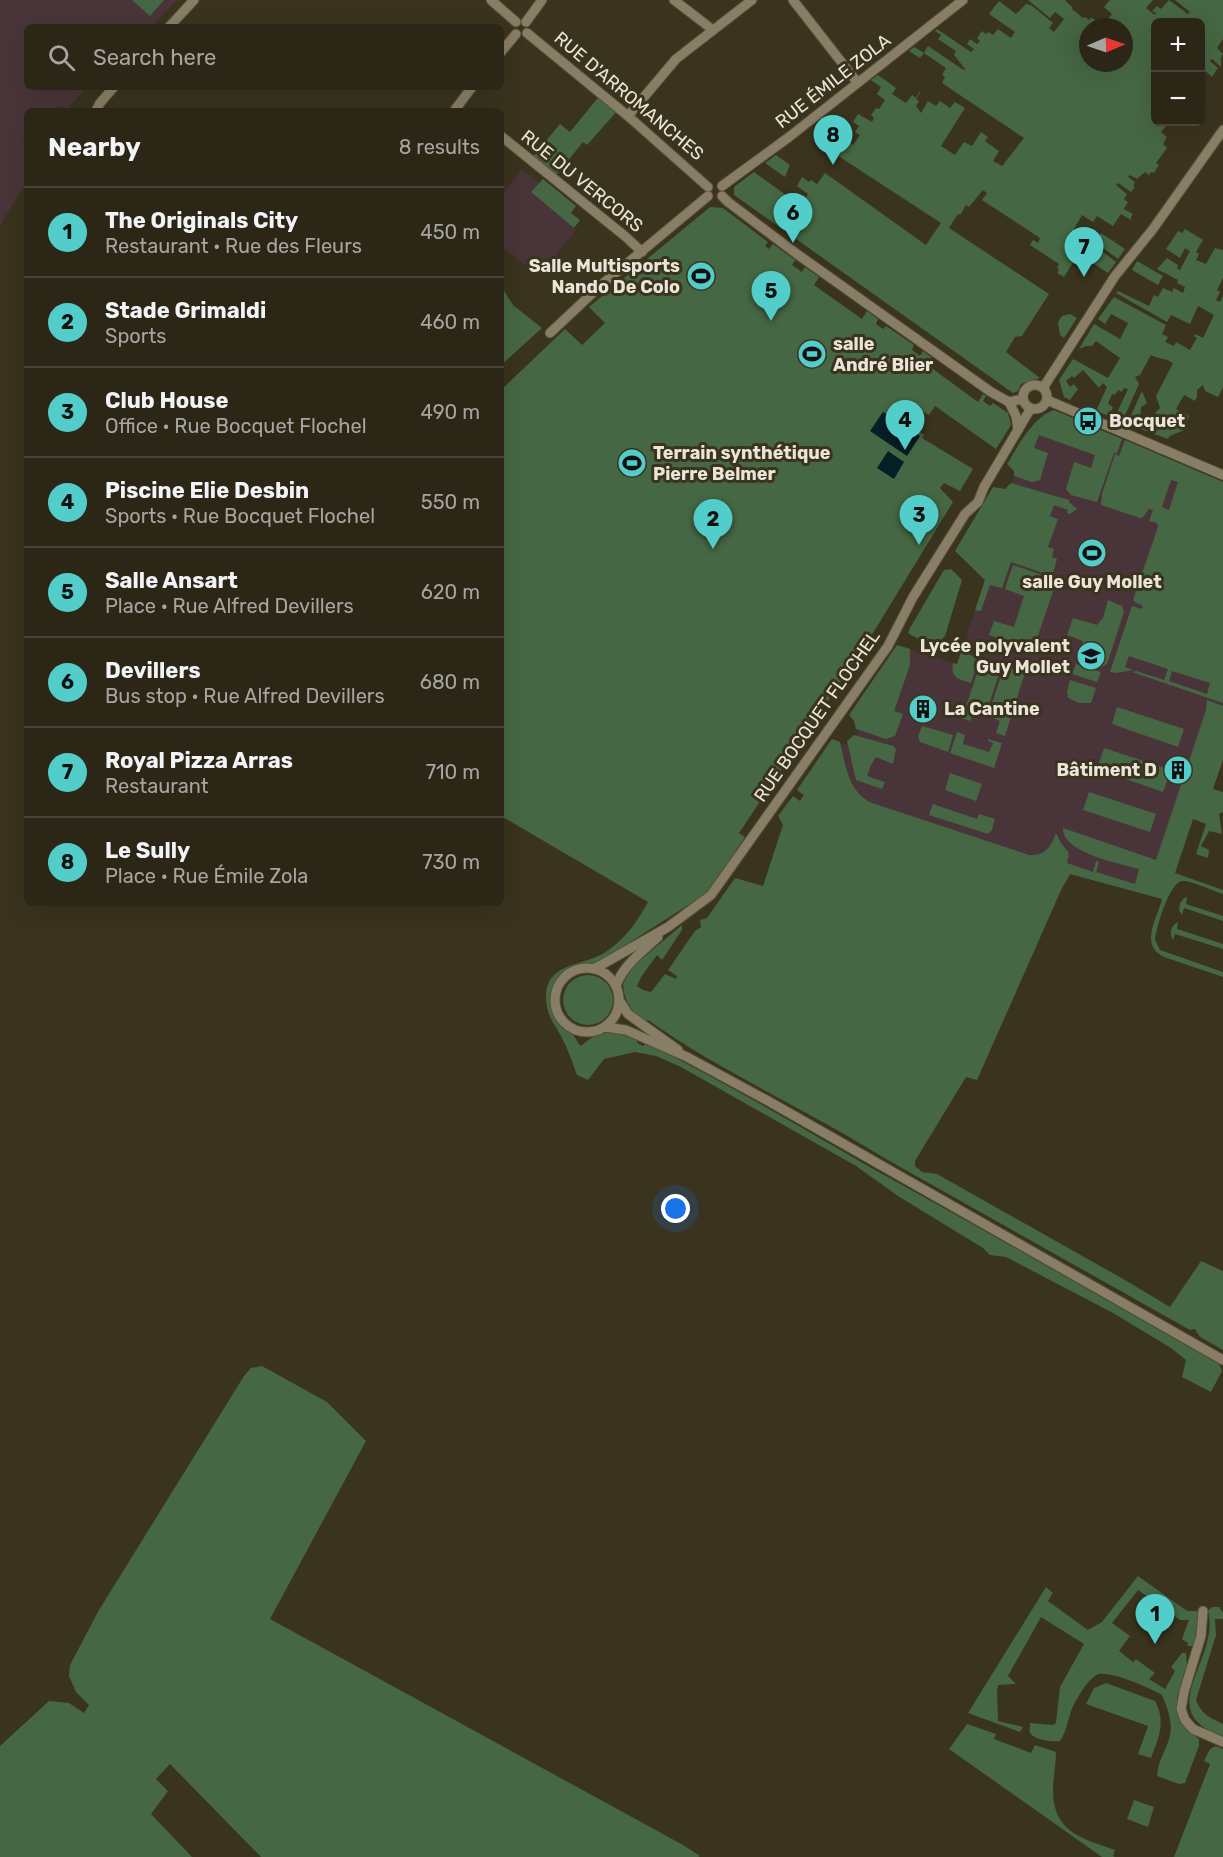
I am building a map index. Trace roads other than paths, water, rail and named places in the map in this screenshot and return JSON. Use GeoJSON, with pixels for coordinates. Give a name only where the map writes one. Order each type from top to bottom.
{"type":"FeatureCollection","features":[{"type":"Feature","properties":{"kind":"street"},"geometry":{"type":"LineString","coordinates":[[172,24],[194,0]]}},
{"type":"Feature","properties":{"kind":"street"},"geometry":{"type":"LineString","coordinates":[[491,0],[516,22],[519,20],[527,27]]}},
{"type":"Feature","properties":{"kind":"street"},"geometry":{"type":"LineString","coordinates":[[516,34],[520,36],[527,27],[542,0]]}},
{"type":"Feature","properties":{"kind":"street"},"geometry":{"type":"LineString","coordinates":[[674,0],[713,30]]}},
{"type":"Feature","properties":{"kind":"street"},"geometry":{"type":"LineString","coordinates":[[627,116],[676,60],[752,0]]}},
{"type":"Feature","properties":{"kind":"street"},"geometry":{"type":"LineString","coordinates":[[793,0],[857,82]]}},
{"type":"Feature","properties":{"kind":"street","name":"RUE ÉMILE ZOLA"},"geometry":{"type":"LineString","coordinates":[[722,191],[963,0]]}},
{"type":"Feature","properties":{"kind":"street"},"geometry":{"type":"LineString","coordinates":[[516,22],[513,26],[516,34]]}},
{"type":"Feature","properties":{"kind":"street","name":"RUE D'ARROMANCHES"},"geometry":{"type":"LineString","coordinates":[[527,27],[708,191]]}},
{"type":"Feature","properties":{"kind":"street"},"geometry":{"type":"LineString","coordinates":[[504,48],[516,34]]}},
{"type":"Feature","properties":{"kind":"street"},"geometry":{"type":"LineString","coordinates":[[98,108],[111,90]]}},
{"type":"Feature","properties":{"kind":"street"},"geometry":{"type":"LineString","coordinates":[[457,108],[470,90]]}},
{"type":"Feature","properties":{"kind":"street"},"geometry":{"type":"LineString","coordinates":[[461,103],[467,108]]}},
{"type":"Feature","properties":{"kind":"street"},"geometry":{"type":"LineString","coordinates":[[1043,388],[1114,276],[1158,222],[1223,130]]}},
{"type":"Feature","properties":{"kind":"street","name":"RUE DU VERCORS"},"geometry":{"type":"LineString","coordinates":[[504,138],[642,252]]}},
{"type":"Feature","properties":{"kind":"street"},"geometry":{"type":"LineString","coordinates":[[550,333],[600,286],[642,252],[715,183],[797,254],[987,389],[1009,402],[1016,416],[1018,430]]}},
{"type":"Feature","properties":{"kind":"street"},"geometry":{"type":"LineString","coordinates":[[708,191],[717,200],[722,191]]}},
{"type":"Feature","properties":{"kind":"street"},"geometry":{"type":"LineString","coordinates":[[1023,399],[1025,391],[1036,385],[1043,388],[1047,400]]}},
{"type":"Feature","properties":{"kind":"street"},"geometry":{"type":"LineString","coordinates":[[1009,402],[1023,399]]}},
{"type":"Feature","properties":{"kind":"street"},"geometry":{"type":"LineString","coordinates":[[1023,399],[1031,408],[1039,408],[1047,400]]}},
{"type":"Feature","properties":{"kind":"street"},"geometry":{"type":"LineString","coordinates":[[1047,400],[1223,475]]}},
{"type":"Feature","properties":{"kind":"street","name":"RUE BOCQUET FLOCHEL"},"geometry":{"type":"LineString","coordinates":[[594,969],[668,927],[705,902],[730,870],[888,646],[914,597],[1031,408]]}},
{"type":"Feature","properties":{"kind":"street","name":"RUE BOCQUET FLOCHEL"},"geometry":{"type":"LineString","coordinates":[[616,986],[620,975],[632,961],[668,927]]}},
{"type":"Feature","properties":{"kind":"street"},"geometry":{"type":"LineString","coordinates":[[687,1057],[628,1014],[619,999],[616,986],[610,979],[594,969],[576,970],[561,982],[555,1000],[556,1009],[566,1025],[574,1030],[591,1032],[604,1027],[626,1029],[687,1057],[1223,1360]]}},
{"type":"Feature","properties":{"kind":"street"},"geometry":{"type":"LineString","coordinates":[[604,1027],[615,1015],[619,999]]}},
{"type":"Feature","properties":{"kind":"street"},"geometry":{"type":"LineString","coordinates":[[1203,1611],[1201,1636],[1181,1709],[1185,1720],[1193,1729],[1223,1742]]}},
{"type":"Feature","properties":{"kind":"water"},"geometry":{"type":"Polygon","coordinates":[[[883,412],[920,436],[907,456],[870,431],[883,412]]]}},
{"type":"Feature","properties":{"kind":"water"},"geometry":{"type":"Polygon","coordinates":[[[888,451],[904,462],[894,479],[877,468],[888,451]]]}},
{"type":"Feature","properties":{"kind":"place","name":"Le Sully"},"geometry":{"type":"Point","coordinates":[833,165]}},
{"type":"Feature","properties":{"kind":"place","name":"Devillers"},"geometry":{"type":"Point","coordinates":[793,243]}},
{"type":"Feature","properties":{"kind":"place","name":"Salle Multisports Nando De Colo"},"geometry":{"type":"Point","coordinates":[701,276]}},
{"type":"Feature","properties":{"kind":"place","name":"Royal Pizza Arras"},"geometry":{"type":"Point","coordinates":[1084,277]}},
{"type":"Feature","properties":{"kind":"place","name":"Salle Ansart"},"geometry":{"type":"Point","coordinates":[771,321]}},
{"type":"Feature","properties":{"kind":"place","name":"salle André Blier"},"geometry":{"type":"Point","coordinates":[812,354]}},
{"type":"Feature","properties":{"kind":"place","name":"Bocquet"},"geometry":{"type":"Point","coordinates":[1088,421]}},
{"type":"Feature","properties":{"kind":"place","name":"Piscine Elie Desbin"},"geometry":{"type":"Point","coordinates":[905,450]}},
{"type":"Feature","properties":{"kind":"place","name":"Terrain synthétique Pierre Belmer"},"geometry":{"type":"Point","coordinates":[632,463]}},
{"type":"Feature","properties":{"kind":"place","name":"Club House"},"geometry":{"type":"Point","coordinates":[919,545]}},
{"type":"Feature","properties":{"kind":"place","name":"Stade Grimaldi"},"geometry":{"type":"Point","coordinates":[713,549]}},
{"type":"Feature","properties":{"kind":"place","name":"salle Guy Mollet"},"geometry":{"type":"Point","coordinates":[1092,553]}},
{"type":"Feature","properties":{"kind":"place","name":"Lycée polyvalent Guy Mollet"},"geometry":{"type":"Point","coordinates":[1091,656]}},
{"type":"Feature","properties":{"kind":"place","name":"La Cantine"},"geometry":{"type":"Point","coordinates":[923,709]}},
{"type":"Feature","properties":{"kind":"place","name":"Bâtiment D"},"geometry":{"type":"Point","coordinates":[1178,770]}},
{"type":"Feature","properties":{"kind":"place","name":"The Originals City"},"geometry":{"type":"Point","coordinates":[1155,1644]}}]}
